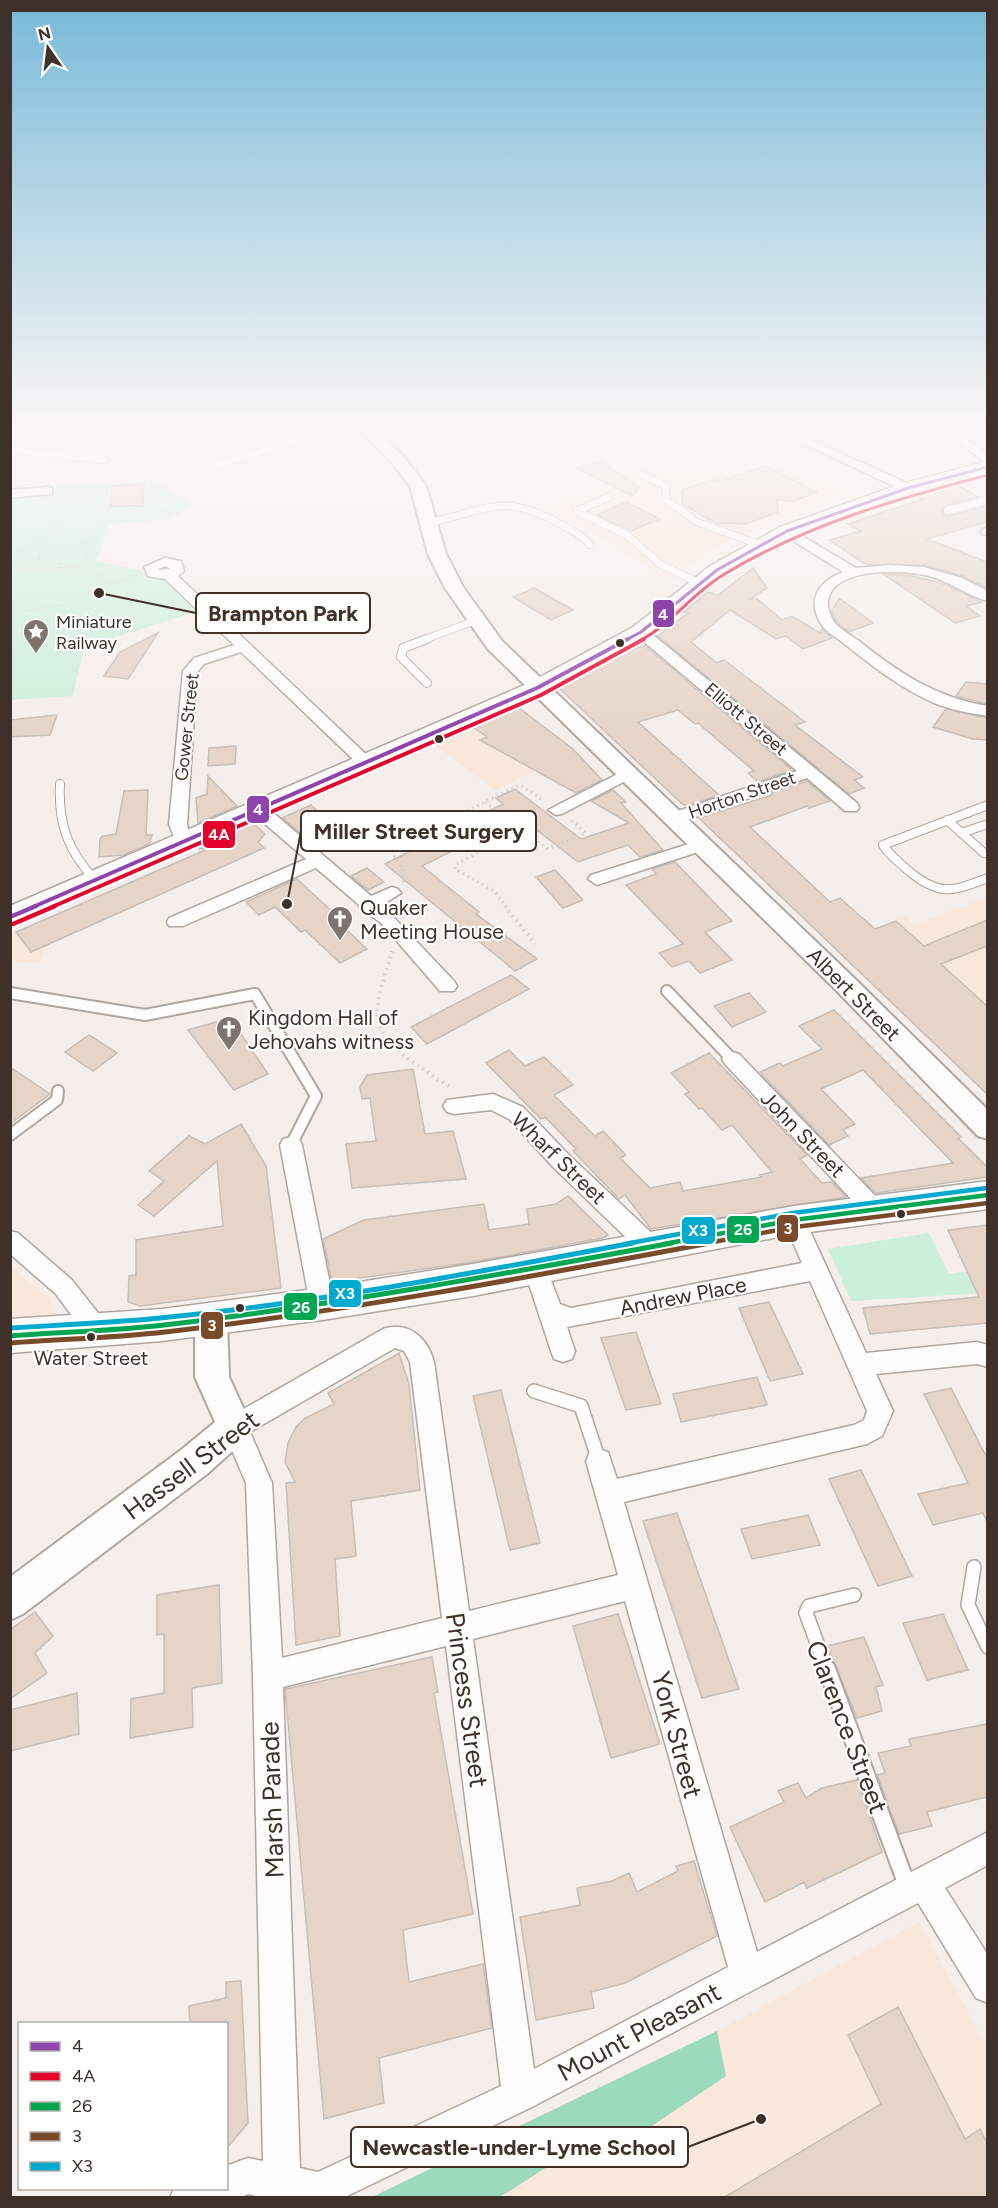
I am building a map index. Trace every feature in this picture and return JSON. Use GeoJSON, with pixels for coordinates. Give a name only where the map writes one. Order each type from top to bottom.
{"type":"FeatureCollection","features":[{"type":"Feature","properties":{"kind":"main road"},"geometry":{"type":"LineString","coordinates":[[10,917],[537,688],[641,632],[668,612],[699,583],[758,544],[787,531]]}},
{"type":"Feature","properties":{"kind":"main road"},"geometry":{"type":"LineString","coordinates":[[10,1336],[211,1319],[322,1304],[536,1269],[794,1220],[987,1195]]}},
{"type":"Feature","properties":{"kind":"street","name":"Albert Street"},"geometry":{"type":"LineString","coordinates":[[430,531],[437,554],[454,588],[495,645],[537,688],[675,818],[987,1128]]}},
{"type":"Feature","properties":{"kind":"street"},"geometry":{"type":"LineString","coordinates":[[787,531],[851,571]]}},
{"type":"Feature","properties":{"kind":"street"},"geometry":{"type":"LineString","coordinates":[[151,571],[153,566],[160,563],[176,564],[177,571],[169,574],[365,762]]}},
{"type":"Feature","properties":{"kind":"street"},"geometry":{"type":"LineString","coordinates":[[987,597],[969,584],[924,571],[900,568],[851,571],[829,584],[822,592],[819,602],[821,612],[828,624],[919,692],[966,709],[987,711]]}},
{"type":"Feature","properties":{"kind":"street","name":"Elliott Street"},"geometry":{"type":"LineString","coordinates":[[641,632],[851,807]]}},
{"type":"Feature","properties":{"kind":"street","name":"Gower Street"},"geometry":{"type":"LineString","coordinates":[[186,840],[181,836],[178,824],[190,671],[199,661],[244,646]]}},
{"type":"Feature","properties":{"kind":"street","name":"Horton Street"},"geometry":{"type":"LineString","coordinates":[[675,818],[809,772]]}},
{"type":"Feature","properties":{"kind":"street"},"geometry":{"type":"LineString","coordinates":[[556,810],[629,773]]}},
{"type":"Feature","properties":{"kind":"street"},"geometry":{"type":"LineString","coordinates":[[258,809],[397,930],[447,986]]}},
{"type":"Feature","properties":{"kind":"street"},"geometry":{"type":"LineString","coordinates":[[597,879],[701,845]]}},
{"type":"Feature","properties":{"kind":"street"},"geometry":{"type":"LineString","coordinates":[[176,922],[316,861]]}},
{"type":"Feature","properties":{"kind":"street"},"geometry":{"type":"LineString","coordinates":[[367,905],[392,893]]}},
{"type":"Feature","properties":{"kind":"street","name":"John Street"},"geometry":{"type":"LineString","coordinates":[[732,1059],[874,1209]]}},
{"type":"Feature","properties":{"kind":"street","name":"Wharf Street"},"geometry":{"type":"LineString","coordinates":[[464,1105],[493,1102],[516,1113],[561,1161],[650,1246]]}},
{"type":"Feature","properties":{"kind":"street"},"geometry":{"type":"LineString","coordinates":[[291,1145],[322,1304]]}},
{"type":"Feature","properties":{"kind":"street"},"geometry":{"type":"LineString","coordinates":[[610,1493],[858,1436],[873,1428],[880,1411],[794,1220]]}},
{"type":"Feature","properties":{"kind":"street"},"geometry":{"type":"LineString","coordinates":[[10,1240],[64,1287],[89,1320],[105,1328]]}},
{"type":"Feature","properties":{"kind":"street"},"geometry":{"type":"LineString","coordinates":[[536,1269],[562,1351]]}},
{"type":"Feature","properties":{"kind":"street","name":"Andrew Place"},"geometry":{"type":"LineString","coordinates":[[550,1311],[571,1318],[817,1270]]}},
{"type":"Feature","properties":{"kind":"street","name":"Marsh Parade"},"geometry":{"type":"LineString","coordinates":[[211,1319],[212,1377],[259,1483],[268,1676],[282,2183]]}},
{"type":"Feature","properties":{"kind":"street","name":"Princess Street"},"geometry":{"type":"LineString","coordinates":[[380,1341],[402,1337],[413,1342],[420,1350],[520,2095]]}},
{"type":"Feature","properties":{"kind":"street","name":"Hassell Street"},"geometry":{"type":"LineString","coordinates":[[10,1601],[194,1462],[235,1427],[380,1341]]}},
{"type":"Feature","properties":{"kind":"street"},"geometry":{"type":"LineString","coordinates":[[861,1365],[978,1353],[987,1356]]}},
{"type":"Feature","properties":{"kind":"street","name":"York Street"},"geometry":{"type":"LineString","coordinates":[[599,1461],[747,1976]]}},
{"type":"Feature","properties":{"kind":"street"},"geometry":{"type":"LineString","coordinates":[[268,1676],[458,1631],[636,1584]]}},
{"type":"Feature","properties":{"kind":"street","name":"Mount Pleasant"},"geometry":{"type":"LineString","coordinates":[[228,2183],[248,2176],[319,2190],[520,2095],[987,1848]]}},
{"type":"Feature","properties":{"kind":"street"},"geometry":{"type":"LineString","coordinates":[[917,1887],[987,1986]]}},
{"type":"Feature","properties":{"kind":"street"},"geometry":{"type":"LineString","coordinates":[[188,2198],[208,2190]]}},
{"type":"Feature","properties":{"kind":"lane"},"geometry":{"type":"LineString","coordinates":[[571,531],[585,538],[590,544]]}},
{"type":"Feature","properties":{"kind":"lane"},"geometry":{"type":"LineString","coordinates":[[618,531],[628,536],[660,564],[699,583]]}},
{"type":"Feature","properties":{"kind":"lane"},"geometry":{"type":"LineString","coordinates":[[716,531],[758,544]]}},
{"type":"Feature","properties":{"kind":"lane"},"geometry":{"type":"LineString","coordinates":[[427,683],[401,657],[404,648],[477,620]]}},
{"type":"Feature","properties":{"kind":"lane"},"geometry":{"type":"LineString","coordinates":[[60,784],[59,823],[78,863],[95,880]]}},
{"type":"Feature","properties":{"kind":"lane"},"geometry":{"type":"LineString","coordinates":[[987,805],[887,841],[884,847],[917,878],[938,891],[953,891],[987,878]]}},
{"type":"Feature","properties":{"kind":"lane"},"geometry":{"type":"LineString","coordinates":[[947,820],[986,854]]}},
{"type":"Feature","properties":{"kind":"lane"},"geometry":{"type":"LineString","coordinates":[[961,833],[987,824]]}},
{"type":"Feature","properties":{"kind":"lane"},"geometry":{"type":"LineString","coordinates":[[667,991],[732,1059]]}},
{"type":"Feature","properties":{"kind":"lane"},"geometry":{"type":"LineString","coordinates":[[10,993],[145,1015],[255,994],[316,1096],[291,1145]]}},
{"type":"Feature","properties":{"kind":"lane"},"geometry":{"type":"LineString","coordinates":[[10,1135],[57,1100],[58,1091]]}},
{"type":"Feature","properties":{"kind":"lane","name":"York Street"},"geometry":{"type":"LineString","coordinates":[[534,1391],[581,1406],[599,1461]]}},
{"type":"Feature","properties":{"kind":"lane"},"geometry":{"type":"LineString","coordinates":[[974,1567],[968,1605],[987,1647]]}},
{"type":"Feature","properties":{"kind":"lane","name":"Clarence Street"},"geometry":{"type":"LineString","coordinates":[[854,1594],[809,1606],[806,1613],[808,1623],[917,1887]]}},
{"type":"Feature","properties":{"kind":"path"},"geometry":{"type":"LineString","coordinates":[[10,556],[50,536],[55,531]]}},
{"type":"Feature","properties":{"kind":"path"},"geometry":{"type":"LineString","coordinates":[[29,547],[90,543],[95,541],[99,531]]}},
{"type":"Feature","properties":{"kind":"path"},"geometry":{"type":"LineString","coordinates":[[86,567],[90,543]]}},
{"type":"Feature","properties":{"kind":"path"},"geometry":{"type":"LineString","coordinates":[[60,568],[65,545]]}},
{"type":"Feature","properties":{"kind":"path"},"geometry":{"type":"LineString","coordinates":[[37,564],[41,551],[39,558],[88,555]]}},
{"type":"Feature","properties":{"kind":"path"},"geometry":{"type":"LineString","coordinates":[[10,570],[86,567],[110,584]]}},
{"type":"Feature","properties":{"kind":"path"},"geometry":{"type":"LineString","coordinates":[[22,611],[92,601],[101,597],[110,584],[151,571]]}},
{"type":"Feature","properties":{"kind":"path"},"geometry":{"type":"LineString","coordinates":[[392,893],[402,890],[404,878],[403,869],[394,860],[392,853],[394,846],[520,785],[586,833],[548,849],[485,802]]}},
{"type":"Feature","properties":{"kind":"path"},"geometry":{"type":"LineString","coordinates":[[535,944],[494,891],[455,868],[456,865],[508,839],[518,838],[541,844]]}},
{"type":"Feature","properties":{"kind":"path"},"geometry":{"type":"LineString","coordinates":[[397,930],[382,984],[377,1017],[379,1028],[464,1105]]}},
{"type":"Feature","properties":{"kind":"shaded area"},"geometry":{"type":"Polygon","coordinates":[[[587,531],[752,531],[728,541],[665,580],[612,543],[587,531]]]}},
{"type":"Feature","properties":{"kind":"shaded area"},"geometry":{"type":"Polygon","coordinates":[[[471,727],[535,771],[495,790],[433,744],[471,727]]]}},
{"type":"Feature","properties":{"kind":"shaded area"},"geometry":{"type":"Polygon","coordinates":[[[987,897],[987,1019],[912,951],[834,945],[905,917],[915,925],[987,897]]]}},
{"type":"Feature","properties":{"kind":"shaded area"},"geometry":{"type":"Polygon","coordinates":[[[29,926],[47,948],[39,962],[11,961],[10,934],[29,926]]]}},
{"type":"Feature","properties":{"kind":"shaded area"},"geometry":{"type":"Polygon","coordinates":[[[10,1266],[49,1297],[55,1317],[11,1321],[10,1266]]]}},
{"type":"Feature","properties":{"kind":"shaded area"},"geometry":{"type":"Polygon","coordinates":[[[919,1922],[987,2047],[987,2197],[372,2198],[717,2031],[919,1922]]]}},
{"type":"Feature","properties":{"kind":"green space"},"geometry":{"type":"Polygon","coordinates":[[[11,531],[107,531],[96,561],[161,575],[205,609],[84,647],[73,696],[11,700],[11,531]]]}},
{"type":"Feature","properties":{"kind":"green space"},"geometry":{"type":"Polygon","coordinates":[[[929,1233],[949,1274],[983,1269],[987,1280],[987,1293],[851,1301],[828,1249],[929,1233]]]}},
{"type":"Feature","properties":{"kind":"green space"},"geometry":{"type":"Polygon","coordinates":[[[717,2031],[726,2076],[637,2136],[558,2160],[500,2197],[372,2197],[717,2031]]]}},
{"type":"Feature","properties":{"kind":"building"},"geometry":{"type":"Polygon","coordinates":[[[861,531],[955,531],[927,539],[987,562],[987,588],[963,576],[925,565],[867,565],[829,540],[861,531]]]}},
{"type":"Feature","properties":{"kind":"building"},"geometry":{"type":"Polygon","coordinates":[[[753,568],[767,588],[748,600],[756,598],[782,620],[792,616],[820,633],[822,629],[832,638],[803,649],[786,636],[776,639],[730,610],[691,642],[717,663],[724,660],[805,722],[795,725],[863,777],[854,780],[864,788],[849,794],[658,636],[688,613],[684,612],[708,592],[718,595],[753,568]]]}},
{"type":"Feature","properties":{"kind":"building"},"geometry":{"type":"Polygon","coordinates":[[[883,574],[913,576],[941,583],[982,602],[966,606],[980,616],[955,623],[883,574]]]}},
{"type":"Feature","properties":{"kind":"building"},"geometry":{"type":"Polygon","coordinates":[[[534,588],[573,610],[551,620],[513,597],[534,588]]]}},
{"type":"Feature","properties":{"kind":"building"},"geometry":{"type":"Polygon","coordinates":[[[839,598],[873,623],[849,632],[836,621],[832,611],[839,598]]]}},
{"type":"Feature","properties":{"kind":"building"},"geometry":{"type":"Polygon","coordinates":[[[158,633],[128,679],[104,676],[120,652],[158,633]]]}},
{"type":"Feature","properties":{"kind":"building"},"geometry":{"type":"Polygon","coordinates":[[[645,646],[792,770],[758,782],[748,773],[754,771],[698,723],[695,724],[678,710],[638,722],[719,795],[686,806],[681,803],[559,688],[627,651],[645,646]]]}},
{"type":"Feature","properties":{"kind":"building"},"geometry":{"type":"Polygon","coordinates":[[[966,682],[987,684],[987,704],[956,696],[966,682]]]}},
{"type":"Feature","properties":{"kind":"building"},"geometry":{"type":"Polygon","coordinates":[[[518,707],[573,749],[602,780],[576,793],[480,740],[487,737],[473,727],[518,707]]]}},
{"type":"Feature","properties":{"kind":"building"},"geometry":{"type":"Polygon","coordinates":[[[946,709],[987,718],[987,740],[973,739],[933,727],[946,709]]]}},
{"type":"Feature","properties":{"kind":"building"},"geometry":{"type":"Polygon","coordinates":[[[57,715],[50,735],[10,737],[10,720],[57,715]]]}},
{"type":"Feature","properties":{"kind":"building"},"geometry":{"type":"Polygon","coordinates":[[[236,746],[235,764],[208,766],[209,748],[236,746]]]}},
{"type":"Feature","properties":{"kind":"building"},"geometry":{"type":"Polygon","coordinates":[[[208,776],[237,806],[198,823],[196,798],[207,794],[208,776]]]}},
{"type":"Feature","properties":{"kind":"building"},"geometry":{"type":"Polygon","coordinates":[[[807,781],[830,801],[809,808],[807,806],[750,827],[830,902],[840,898],[875,929],[896,921],[924,946],[987,920],[987,946],[941,964],[987,1006],[987,1094],[699,818],[772,795],[770,793],[807,781]]]}},
{"type":"Feature","properties":{"kind":"building"},"geometry":{"type":"Polygon","coordinates":[[[515,789],[581,839],[629,823],[591,801],[613,790],[626,802],[621,803],[663,850],[640,857],[628,845],[578,862],[520,817],[422,866],[479,912],[476,914],[537,959],[515,971],[385,864],[503,804],[496,798],[515,789]]]}},
{"type":"Feature","properties":{"kind":"building"},"geometry":{"type":"Polygon","coordinates":[[[148,790],[146,835],[152,835],[149,844],[123,855],[99,857],[100,839],[103,836],[116,834],[124,791],[148,790]]]}},
{"type":"Feature","properties":{"kind":"building"},"geometry":{"type":"Polygon","coordinates":[[[311,805],[332,823],[303,835],[282,818],[311,805]]]}},
{"type":"Feature","properties":{"kind":"building"},"geometry":{"type":"Polygon","coordinates":[[[253,823],[265,834],[258,842],[264,848],[31,952],[16,932],[210,848],[199,849],[199,846],[253,823]]]}},
{"type":"Feature","properties":{"kind":"building"},"geometry":{"type":"Polygon","coordinates":[[[675,862],[732,921],[705,932],[732,960],[700,973],[689,961],[672,967],[659,953],[683,944],[626,885],[656,874],[652,869],[675,862]]]}},
{"type":"Feature","properties":{"kind":"building"},"geometry":{"type":"Polygon","coordinates":[[[367,868],[384,882],[368,890],[351,876],[367,868]]]}},
{"type":"Feature","properties":{"kind":"building"},"geometry":{"type":"Polygon","coordinates":[[[555,870],[583,900],[563,908],[536,877],[555,870]]]}},
{"type":"Feature","properties":{"kind":"building"},"geometry":{"type":"Polygon","coordinates":[[[297,879],[336,915],[332,916],[367,949],[340,963],[305,930],[301,932],[275,907],[259,915],[246,902],[297,879]]]}},
{"type":"Feature","properties":{"kind":"building"},"geometry":{"type":"Polygon","coordinates":[[[511,975],[529,989],[427,1044],[411,1027],[511,975]]]}},
{"type":"Feature","properties":{"kind":"building"},"geometry":{"type":"Polygon","coordinates":[[[749,993],[766,1012],[732,1027],[714,1006],[749,993]]]}},
{"type":"Feature","properties":{"kind":"building"},"geometry":{"type":"Polygon","coordinates":[[[834,1010],[961,1137],[958,1138],[987,1167],[987,1177],[876,1193],[861,1178],[953,1163],[863,1070],[821,1089],[855,1124],[843,1130],[848,1136],[829,1145],[760,1072],[780,1063],[783,1066],[822,1049],[799,1026],[834,1010]]]}},
{"type":"Feature","properties":{"kind":"building","name":"Kingdom Hall of Jehovahs witness"},"geometry":{"type":"Polygon","coordinates":[[[230,1018],[268,1074],[234,1090],[188,1030],[230,1018]]]}},
{"type":"Feature","properties":{"kind":"building"},"geometry":{"type":"Polygon","coordinates":[[[89,1035],[117,1053],[93,1071],[65,1052],[89,1035]]]}},
{"type":"Feature","properties":{"kind":"building"},"geometry":{"type":"Polygon","coordinates":[[[509,1050],[525,1066],[544,1057],[558,1070],[573,1085],[554,1095],[595,1136],[603,1131],[626,1155],[620,1158],[650,1188],[680,1182],[683,1191],[762,1177],[760,1175],[772,1172],[732,1125],[722,1130],[702,1108],[699,1109],[685,1094],[689,1092],[671,1073],[709,1053],[807,1155],[800,1159],[822,1183],[832,1182],[846,1197],[651,1229],[625,1195],[619,1199],[573,1151],[576,1149],[545,1117],[541,1119],[486,1063],[509,1050]]]}},
{"type":"Feature","properties":{"kind":"building"},"geometry":{"type":"Polygon","coordinates":[[[10,1067],[50,1094],[10,1124],[10,1067]]]}},
{"type":"Feature","properties":{"kind":"building"},"geometry":{"type":"Polygon","coordinates":[[[413,1069],[425,1134],[453,1131],[466,1179],[352,1188],[346,1144],[376,1141],[370,1098],[362,1099],[360,1087],[367,1075],[413,1069]]]}},
{"type":"Feature","properties":{"kind":"building"},"geometry":{"type":"Polygon","coordinates":[[[241,1124],[266,1166],[281,1288],[140,1306],[128,1302],[129,1276],[136,1275],[136,1240],[223,1226],[217,1161],[154,1216],[138,1205],[164,1181],[149,1171],[189,1136],[205,1144],[241,1124]]]}},
{"type":"Feature","properties":{"kind":"building"},"geometry":{"type":"Polygon","coordinates":[[[568,1196],[608,1235],[603,1238],[473,1262],[332,1282],[323,1239],[364,1220],[484,1204],[489,1230],[529,1224],[527,1209],[556,1204],[568,1196]]]}},
{"type":"Feature","properties":{"kind":"building"},"geometry":{"type":"Polygon","coordinates":[[[987,1225],[987,1323],[870,1334],[863,1308],[979,1297],[948,1230],[987,1225]]]}},
{"type":"Feature","properties":{"kind":"building"},"geometry":{"type":"Polygon","coordinates":[[[769,1302],[803,1374],[770,1381],[739,1308],[769,1302]]]}},
{"type":"Feature","properties":{"kind":"building"},"geometry":{"type":"Polygon","coordinates":[[[636,1332],[661,1404],[626,1410],[601,1338],[636,1332]]]}},
{"type":"Feature","properties":{"kind":"building"},"geometry":{"type":"Polygon","coordinates":[[[399,1353],[409,1384],[420,1490],[351,1501],[356,1556],[335,1559],[340,1636],[296,1645],[286,1483],[295,1482],[285,1462],[288,1443],[296,1427],[305,1418],[334,1404],[328,1393],[399,1353]]]}},
{"type":"Feature","properties":{"kind":"building"},"geometry":{"type":"Polygon","coordinates":[[[757,1377],[767,1405],[681,1422],[673,1394],[757,1377]]]}},
{"type":"Feature","properties":{"kind":"building"},"geometry":{"type":"Polygon","coordinates":[[[951,1388],[987,1458],[987,1522],[983,1513],[933,1525],[918,1494],[968,1483],[924,1394],[951,1388]]]}},
{"type":"Feature","properties":{"kind":"building"},"geometry":{"type":"Polygon","coordinates":[[[501,1390],[540,1543],[510,1550],[473,1396],[501,1390]]]}},
{"type":"Feature","properties":{"kind":"building"},"geometry":{"type":"Polygon","coordinates":[[[861,1470],[912,1576],[878,1586],[829,1479],[861,1470]]]}},
{"type":"Feature","properties":{"kind":"building"},"geometry":{"type":"Polygon","coordinates":[[[677,1513],[739,1689],[702,1698],[643,1521],[677,1513]]]}},
{"type":"Feature","properties":{"kind":"building"},"geometry":{"type":"Polygon","coordinates":[[[808,1515],[820,1545],[752,1559],[741,1529],[808,1515]]]}},
{"type":"Feature","properties":{"kind":"building"},"geometry":{"type":"Polygon","coordinates":[[[219,1585],[222,1683],[192,1688],[193,1727],[130,1738],[131,1699],[164,1693],[164,1634],[157,1635],[157,1595],[219,1585]]]}},
{"type":"Feature","properties":{"kind":"building"},"geometry":{"type":"Polygon","coordinates":[[[35,1612],[53,1636],[35,1653],[47,1673],[10,1699],[10,1630],[35,1612]]]}},
{"type":"Feature","properties":{"kind":"building"},"geometry":{"type":"Polygon","coordinates":[[[618,1614],[660,1744],[611,1758],[573,1626],[618,1614]]]}},
{"type":"Feature","properties":{"kind":"building"},"geometry":{"type":"Polygon","coordinates":[[[943,1614],[968,1670],[927,1680],[903,1623],[943,1614]]]}},
{"type":"Feature","properties":{"kind":"building"},"geometry":{"type":"Polygon","coordinates":[[[864,1637],[883,1685],[876,1687],[882,1711],[857,1718],[827,1646],[864,1637]]]}},
{"type":"Feature","properties":{"kind":"building"},"geometry":{"type":"Polygon","coordinates":[[[432,1657],[438,1692],[434,1693],[473,1914],[403,1930],[409,1982],[483,1964],[492,2028],[379,2058],[384,2103],[324,2119],[285,1689],[432,1657]]]}},
{"type":"Feature","properties":{"kind":"building"},"geometry":{"type":"Polygon","coordinates":[[[77,1693],[79,1734],[10,1751],[10,1710],[77,1693]]]}},
{"type":"Feature","properties":{"kind":"building"},"geometry":{"type":"Polygon","coordinates":[[[987,1724],[987,1797],[927,1812],[932,1826],[899,1834],[877,1775],[885,1773],[878,1753],[911,1746],[909,1739],[987,1724]]]}},
{"type":"Feature","properties":{"kind":"building"},"geometry":{"type":"Polygon","coordinates":[[[857,1780],[882,1852],[807,1888],[804,1882],[765,1902],[730,1827],[784,1802],[778,1791],[798,1783],[806,1798],[822,1788],[857,1780]]]}},
{"type":"Feature","properties":{"kind":"building"},"geometry":{"type":"Polygon","coordinates":[[[694,1861],[717,1936],[625,1983],[591,1992],[594,2008],[536,2020],[520,1917],[580,1905],[577,1888],[612,1881],[629,1873],[637,1892],[678,1871],[676,1866],[694,1861]]]}},
{"type":"Feature","properties":{"kind":"building"},"geometry":{"type":"Polygon","coordinates":[[[241,1981],[248,2123],[228,2147],[228,2022],[190,2022],[189,2006],[226,1998],[226,1982],[241,1981]]]}},
{"type":"Feature","properties":{"kind":"building"},"geometry":{"type":"Polygon","coordinates":[[[898,2007],[965,2139],[980,2129],[987,2143],[987,2198],[723,2198],[881,2104],[848,2035],[898,2007]]]}},
{"type":"Feature","properties":{"kind":"transit line","name":"4"},"geometry":{"type":"LineString","coordinates":[[10,917],[537,688],[641,632],[717,570],[787,531]]}},
{"type":"Feature","properties":{"kind":"transit line","name":"4A"},"geometry":{"type":"LineString","coordinates":[[13,924],[541,695],[645,638],[721,576],[790,538],[809,531]]}},
{"type":"Feature","properties":{"kind":"transit line","name":"X3"},"geometry":{"type":"LineString","coordinates":[[10,1328],[161,1318],[321,1297],[472,1273],[793,1213],[987,1188]]}},
{"type":"Feature","properties":{"kind":"transit line","name":"26"},"geometry":{"type":"LineString","coordinates":[[10,1336],[162,1325],[322,1304],[473,1280],[794,1220],[988,1195]]}},
{"type":"Feature","properties":{"kind":"transit line","name":"3"},"geometry":{"type":"LineString","coordinates":[[11,1343],[163,1332],[323,1311],[474,1287],[795,1227],[988,1203]]}},
{"type":"Feature","properties":{"kind":"place","name":"Brampton Park"},"geometry":{"type":"Point","coordinates":[99,593]}},
{"type":"Feature","properties":{"kind":"place","name":"Miniature Railway"},"geometry":{"type":"Point","coordinates":[36,655]}},
{"type":"Feature","properties":{"kind":"place","name":"Miller Street Surgery"},"geometry":{"type":"Point","coordinates":[287,904]}},
{"type":"Feature","properties":{"kind":"place","name":"Quaker Meeting House"},"geometry":{"type":"Point","coordinates":[340,942]}},
{"type":"Feature","properties":{"kind":"place","name":"Kingdom Hall of Jehovahs witness"},"geometry":{"type":"Point","coordinates":[229,1052]}},
{"type":"Feature","properties":{"kind":"place","name":"Water Street"},"geometry":{"type":"Point","coordinates":[91,1337]}},
{"type":"Feature","properties":{"kind":"place","name":"Newcastle-under-Lyme School"},"geometry":{"type":"Point","coordinates":[761,2119]}}]}
